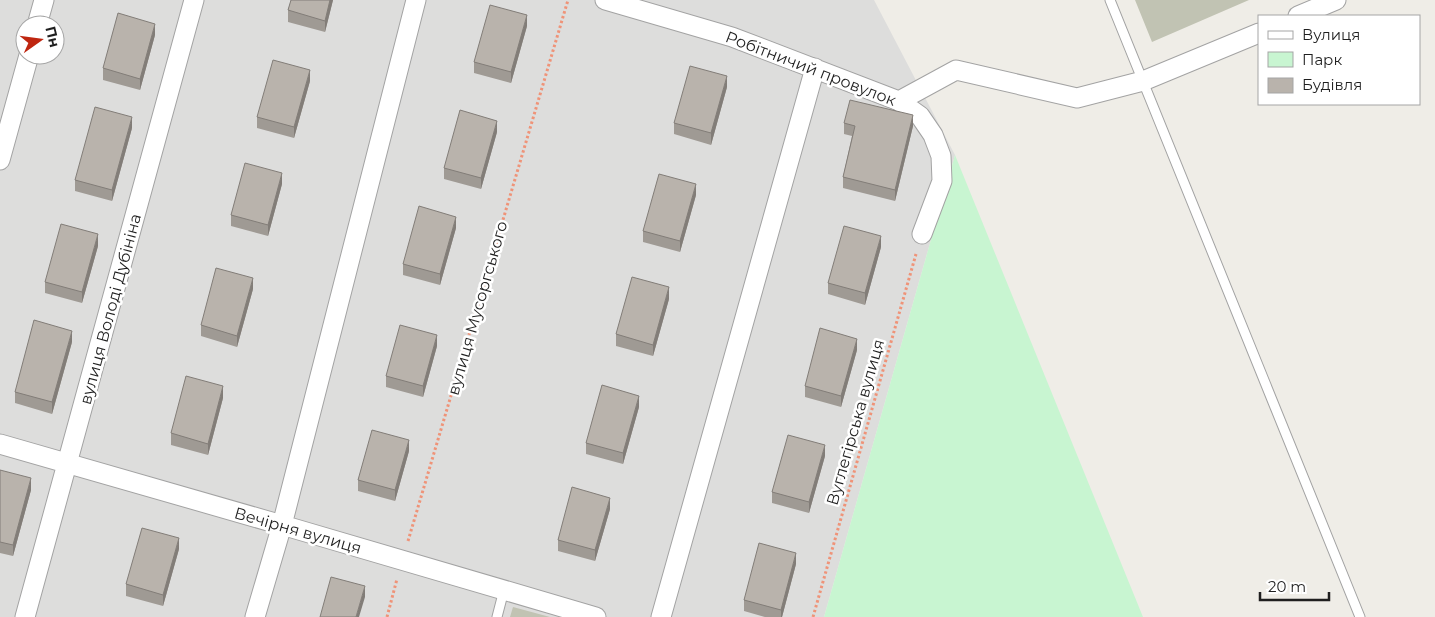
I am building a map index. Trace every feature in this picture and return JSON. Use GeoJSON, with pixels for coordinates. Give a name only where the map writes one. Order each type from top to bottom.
{"type":"FeatureCollection","features":[{"type":"Feature","properties":{"kind":"street"},"geometry":{"type":"LineString","coordinates":[[40,15],[44,0]]}},
{"type":"Feature","properties":{"kind":"street","name":"вулиця Володі Дубініна"},"geometry":{"type":"LineString","coordinates":[[25,617],[194,0]]}},
{"type":"Feature","properties":{"kind":"street"},"geometry":{"type":"LineString","coordinates":[[256,617],[282,524],[416,0]]}},
{"type":"Feature","properties":{"kind":"street","name":"Робітничий провулок"},"geometry":{"type":"LineString","coordinates":[[605,0],[732,37],[899,101],[920,116],[933,135],[941,156],[942,181],[922,234]]}},
{"type":"Feature","properties":{"kind":"street"},"geometry":{"type":"LineString","coordinates":[[1300,15],[1336,0]]}},
{"type":"Feature","properties":{"kind":"street"},"geometry":{"type":"LineString","coordinates":[[899,101],[956,70],[1077,98],[1143,81],[1258,33]]}},
{"type":"Feature","properties":{"kind":"street"},"geometry":{"type":"LineString","coordinates":[[0,160],[26,65]]}},
{"type":"Feature","properties":{"kind":"street"},"geometry":{"type":"LineString","coordinates":[[661,617],[815,68]]}},
{"type":"Feature","properties":{"kind":"street","name":"Вечірня вулиця"},"geometry":{"type":"LineString","coordinates":[[0,444],[282,524],[596,617]]}},
{"type":"Feature","properties":{"kind":"lane"},"geometry":{"type":"LineString","coordinates":[[1110,0],[1360,617]]}},
{"type":"Feature","properties":{"kind":"lane"},"geometry":{"type":"LineString","coordinates":[[496,617],[504,590]]}},
{"type":"Feature","properties":{"kind":"path","name":"вулиця Мусоргського"},"geometry":{"type":"LineString","coordinates":[[387,617],[568,0]]}},
{"type":"Feature","properties":{"kind":"path","name":"Вуглегірська вулиця"},"geometry":{"type":"LineString","coordinates":[[813,617],[922,234]]}},
{"type":"Feature","properties":{"kind":"shaded area"},"geometry":{"type":"Polygon","coordinates":[[[0,0],[874,0],[955,155],[824,617],[0,617],[0,0]]]}},
{"type":"Feature","properties":{"kind":"shaded area"},"geometry":{"type":"Polygon","coordinates":[[[1135,0],[1249,0],[1152,42],[1135,0]]]}},
{"type":"Feature","properties":{"kind":"shaded area"},"geometry":{"type":"Polygon","coordinates":[[[513,607],[550,617],[510,617],[513,607]]]}},
{"type":"Feature","properties":{"kind":"green space"},"geometry":{"type":"Polygon","coordinates":[[[955,155],[1143,617],[824,617],[955,155]]]}},
{"type":"Feature","properties":{"kind":"building"},"geometry":{"type":"Polygon","coordinates":[[[291,0],[330,0],[325,21],[288,10],[291,0]]]}},
{"type":"Feature","properties":{"kind":"building"},"geometry":{"type":"Polygon","coordinates":[[[490,5],[527,15],[511,72],[474,62],[490,5]]]}},
{"type":"Feature","properties":{"kind":"building"},"geometry":{"type":"Polygon","coordinates":[[[118,13],[155,24],[140,79],[103,68],[118,13]]]}},
{"type":"Feature","properties":{"kind":"building"},"geometry":{"type":"Polygon","coordinates":[[[273,60],[310,70],[294,127],[257,117],[273,60]]]}},
{"type":"Feature","properties":{"kind":"building"},"geometry":{"type":"Polygon","coordinates":[[[690,66],[727,76],[711,133],[674,123],[690,66]]]}},
{"type":"Feature","properties":{"kind":"building"},"geometry":{"type":"Polygon","coordinates":[[[850,100],[913,115],[895,190],[843,177],[855,126],[844,123],[850,100]]]}},
{"type":"Feature","properties":{"kind":"building"},"geometry":{"type":"Polygon","coordinates":[[[95,107],[132,117],[112,190],[75,180],[95,107]]]}},
{"type":"Feature","properties":{"kind":"building"},"geometry":{"type":"Polygon","coordinates":[[[460,110],[497,121],[481,178],[444,168],[460,110]]]}},
{"type":"Feature","properties":{"kind":"building"},"geometry":{"type":"Polygon","coordinates":[[[245,163],[282,173],[268,225],[231,215],[245,163]]]}},
{"type":"Feature","properties":{"kind":"building"},"geometry":{"type":"Polygon","coordinates":[[[659,174],[696,184],[680,241],[643,231],[659,174]]]}},
{"type":"Feature","properties":{"kind":"building"},"geometry":{"type":"Polygon","coordinates":[[[419,206],[456,217],[440,274],[403,264],[419,206]]]}},
{"type":"Feature","properties":{"kind":"building"},"geometry":{"type":"Polygon","coordinates":[[[61,224],[98,234],[82,292],[45,282],[61,224]]]}},
{"type":"Feature","properties":{"kind":"building"},"geometry":{"type":"Polygon","coordinates":[[[844,226],[881,236],[865,293],[828,283],[844,226]]]}},
{"type":"Feature","properties":{"kind":"building"},"geometry":{"type":"Polygon","coordinates":[[[216,268],[253,278],[237,336],[201,325],[216,268]]]}},
{"type":"Feature","properties":{"kind":"building"},"geometry":{"type":"Polygon","coordinates":[[[632,277],[669,287],[653,345],[616,334],[632,277]]]}},
{"type":"Feature","properties":{"kind":"building"},"geometry":{"type":"Polygon","coordinates":[[[34,320],[72,331],[52,402],[15,392],[34,320]]]}},
{"type":"Feature","properties":{"kind":"building"},"geometry":{"type":"Polygon","coordinates":[[[400,325],[437,335],[423,386],[386,376],[400,325]]]}},
{"type":"Feature","properties":{"kind":"building"},"geometry":{"type":"Polygon","coordinates":[[[820,328],[857,339],[841,396],[805,386],[820,328]]]}},
{"type":"Feature","properties":{"kind":"building"},"geometry":{"type":"Polygon","coordinates":[[[186,376],[223,386],[208,444],[171,433],[186,376]]]}},
{"type":"Feature","properties":{"kind":"building"},"geometry":{"type":"Polygon","coordinates":[[[602,385],[639,396],[623,453],[586,443],[602,385]]]}},
{"type":"Feature","properties":{"kind":"building"},"geometry":{"type":"Polygon","coordinates":[[[372,430],[409,440],[395,490],[358,480],[372,430]]]}},
{"type":"Feature","properties":{"kind":"building"},"geometry":{"type":"Polygon","coordinates":[[[788,435],[825,445],[809,502],[772,492],[788,435]]]}},
{"type":"Feature","properties":{"kind":"building"},"geometry":{"type":"Polygon","coordinates":[[[0,470],[31,478],[13,545],[0,542],[0,470]]]}},
{"type":"Feature","properties":{"kind":"building"},"geometry":{"type":"Polygon","coordinates":[[[572,487],[610,498],[595,550],[558,540],[572,487]]]}},
{"type":"Feature","properties":{"kind":"building"},"geometry":{"type":"Polygon","coordinates":[[[142,528],[179,538],[163,595],[126,584],[142,528]]]}},
{"type":"Feature","properties":{"kind":"building"},"geometry":{"type":"Polygon","coordinates":[[[759,543],[796,553],[781,610],[744,600],[759,543]]]}},
{"type":"Feature","properties":{"kind":"building"},"geometry":{"type":"Polygon","coordinates":[[[331,577],[365,586],[356,617],[320,617],[331,577]]]}}]}
